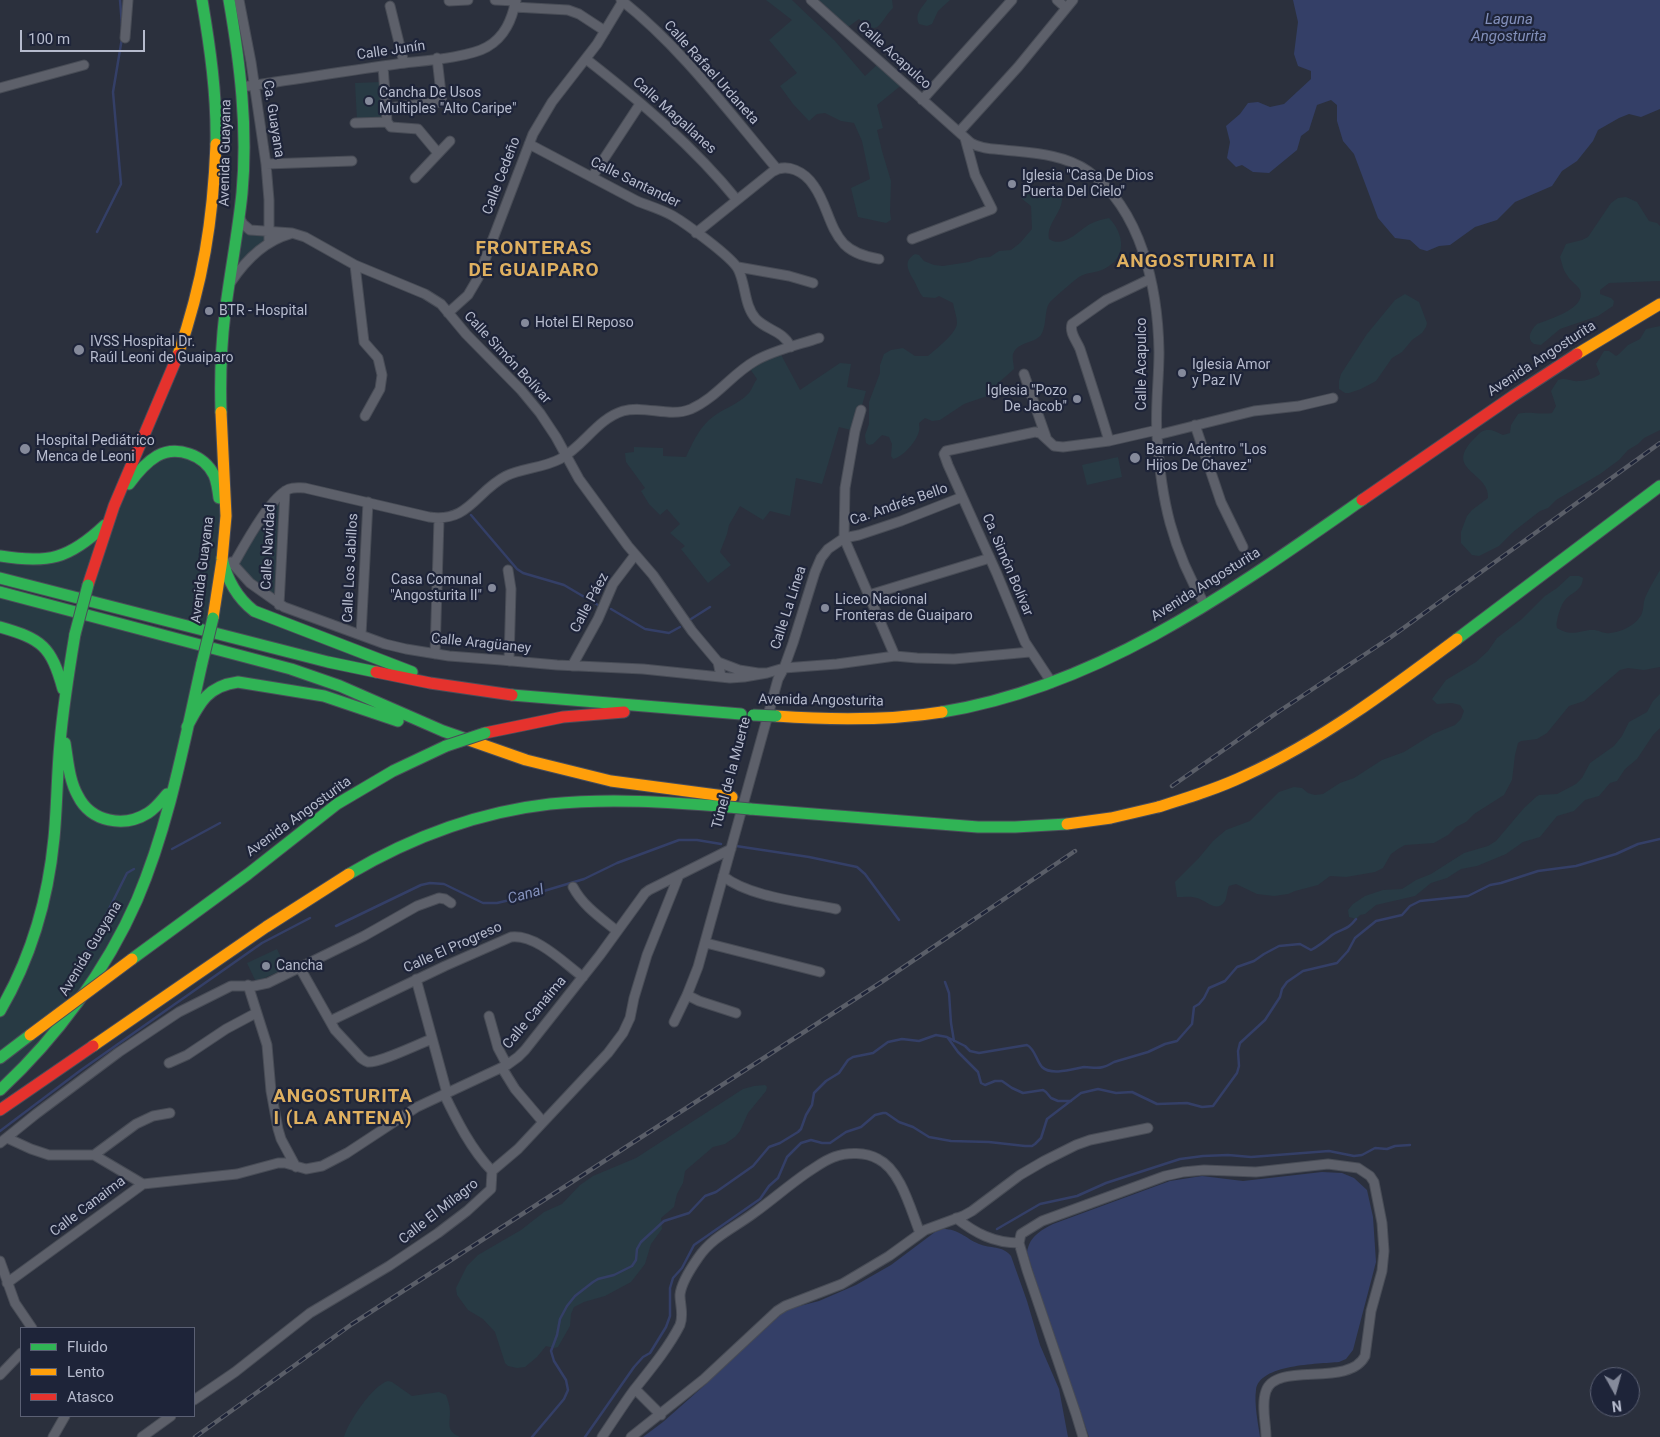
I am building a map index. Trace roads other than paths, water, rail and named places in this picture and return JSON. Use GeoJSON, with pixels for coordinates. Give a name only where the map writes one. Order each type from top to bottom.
{"type":"FeatureCollection","features":[{"type":"Feature","properties":{"kind":"main road","name":"Avenida Guayana"},"geometry":{"type":"LineString","coordinates":[[0,1012],[21,973],[43,904],[52,853],[64,696],[75,634],[88,585],[112,510],[177,358],[189,322],[207,248],[215,195],[217,139],[214,80],[202,0]]}},
{"type":"Feature","properties":{"kind":"main road","name":"Avenida Guayana"},"geometry":{"type":"LineString","coordinates":[[0,1090],[52,1036],[84,994],[113,946],[141,891],[173,784],[213,618],[223,553],[226,502],[220,368],[223,328],[239,217],[244,144],[241,87],[229,0]]}},
{"type":"Feature","properties":{"kind":"main road","name":"Avenida Angosturita"},"geometry":{"type":"LineString","coordinates":[[0,1058],[248,874],[337,804],[393,771],[446,746],[485,733],[543,721],[600,713],[651,711],[862,719],[918,715],[1004,698],[1052,683],[1123,653],[1205,605],[1527,386],[1660,304]]}},
{"type":"Feature","properties":{"kind":"main road"},"geometry":{"type":"LineString","coordinates":[[112,510],[143,466],[162,454],[186,452],[202,460],[212,472],[221,507],[225,571],[239,599],[254,611],[394,666],[461,688]]}},
{"type":"Feature","properties":{"kind":"main road"},"geometry":{"type":"LineString","coordinates":[[187,727],[198,703],[206,694],[230,682],[238,682],[297,690],[324,696],[416,727],[526,760],[593,777],[730,802],[883,820],[978,827],[1067,824],[1111,818],[1158,807],[1204,792],[1257,771],[1286,756],[1333,727],[1415,671],[1660,486]]}},
{"type":"Feature","properties":{"kind":"main road"},"geometry":{"type":"LineString","coordinates":[[0,556],[37,560],[59,557],[76,550],[108,523]]}},
{"type":"Feature","properties":{"kind":"main road"},"geometry":{"type":"LineString","coordinates":[[0,578],[318,660],[461,688],[520,696],[741,714]]}},
{"type":"Feature","properties":{"kind":"main road"},"geometry":{"type":"LineString","coordinates":[[0,592],[291,669],[340,686],[476,744]]}},
{"type":"Feature","properties":{"kind":"main road"},"geometry":{"type":"LineString","coordinates":[[0,626],[26,634],[41,642],[56,664],[64,696]]}},
{"type":"Feature","properties":{"kind":"main road"},"geometry":{"type":"LineString","coordinates":[[62,715],[75,788],[82,802],[93,813],[103,818],[121,822],[138,818],[156,809],[173,784]]}},
{"type":"Feature","properties":{"kind":"main road"},"geometry":{"type":"LineString","coordinates":[[0,1110],[201,970],[311,897],[378,857],[426,835],[490,814],[546,804],[599,800],[730,802]]}},
{"type":"Feature","properties":{"kind":"street"},"geometry":{"type":"LineString","coordinates":[[125,38],[128,0]]}},
{"type":"Feature","properties":{"kind":"street","name":"Ca. Guayana"},"geometry":{"type":"LineString","coordinates":[[239,0],[266,164],[269,200],[269,243]]}},
{"type":"Feature","properties":{"kind":"street"},"geometry":{"type":"LineString","coordinates":[[449,1],[468,0]]}},
{"type":"Feature","properties":{"kind":"street"},"geometry":{"type":"LineString","coordinates":[[495,0],[568,10],[579,14],[605,31]]}},
{"type":"Feature","properties":{"kind":"street","name":"Calle Acapulco"},"geometry":{"type":"LineString","coordinates":[[811,0],[976,146],[1055,156],[1074,163],[1089,172],[1106,187],[1124,210],[1141,247],[1150,279],[1157,317],[1159,350],[1157,433],[1164,498],[1174,540],[1191,580],[1205,605]]}},
{"type":"Feature","properties":{"kind":"street"},"geometry":{"type":"LineString","coordinates":[[922,100],[1012,0]]}},
{"type":"Feature","properties":{"kind":"street"},"geometry":{"type":"LineString","coordinates":[[1057,0],[1066,8]]}},
{"type":"Feature","properties":{"kind":"street"},"geometry":{"type":"LineString","coordinates":[[912,239],[992,208],[976,175],[962,135],[1073,0]]}},
{"type":"Feature","properties":{"kind":"street","name":"Calle Cedeño"},"geometry":{"type":"LineString","coordinates":[[448,313],[468,295],[478,278],[529,144],[543,114],[586,59],[622,1]]}},
{"type":"Feature","properties":{"kind":"street","name":"Calle Rafael Urdaneta"},"geometry":{"type":"LineString","coordinates":[[622,1],[641,17],[687,63],[777,169]]}},
{"type":"Feature","properties":{"kind":"street","name":"Calle Junín"},"geometry":{"type":"LineString","coordinates":[[241,87],[479,51],[491,45],[505,31],[515,3]]}},
{"type":"Feature","properties":{"kind":"street"},"geometry":{"type":"LineString","coordinates":[[390,6],[404,63]]}},
{"type":"Feature","properties":{"kind":"street"},"geometry":{"type":"LineString","coordinates":[[387,108],[442,102],[437,58]]}},
{"type":"Feature","properties":{"kind":"street","name":"Calle Magallanes"},"geometry":{"type":"LineString","coordinates":[[586,59],[699,156],[714,171],[737,200]]}},
{"type":"Feature","properties":{"kind":"street"},"geometry":{"type":"LineString","coordinates":[[0,88],[84,65]]}},
{"type":"Feature","properties":{"kind":"street"},"geometry":{"type":"LineString","coordinates":[[383,66],[387,122],[391,127],[418,129],[438,153]]}},
{"type":"Feature","properties":{"kind":"street"},"geometry":{"type":"LineString","coordinates":[[592,177],[640,104]]}},
{"type":"Feature","properties":{"kind":"street"},"geometry":{"type":"LineString","coordinates":[[355,123],[387,122]]}},
{"type":"Feature","properties":{"kind":"street"},"geometry":{"type":"LineString","coordinates":[[415,178],[450,140]]}},
{"type":"Feature","properties":{"kind":"street","name":"Calle Santander"},"geometry":{"type":"LineString","coordinates":[[529,144],[637,201],[673,216],[729,258],[738,267]]}},
{"type":"Feature","properties":{"kind":"street"},"geometry":{"type":"LineString","coordinates":[[266,164],[352,161]]}},
{"type":"Feature","properties":{"kind":"street"},"geometry":{"type":"LineString","coordinates":[[696,233],[777,169],[791,168],[805,176],[815,186],[836,232],[844,244],[856,253],[879,259]]}},
{"type":"Feature","properties":{"kind":"street","name":"Calle Simón Bolívar"},"geometry":{"type":"LineString","coordinates":[[239,217],[250,230],[292,233],[316,242],[355,265],[433,298],[535,407],[551,429],[573,470],[587,491],[636,555],[654,575],[692,630],[718,662]]}},
{"type":"Feature","properties":{"kind":"street"},"geometry":{"type":"LineString","coordinates":[[229,285],[255,254],[269,243],[292,233]]}},
{"type":"Feature","properties":{"kind":"street"},"geometry":{"type":"LineString","coordinates":[[355,265],[364,342],[378,358],[382,374],[380,390],[365,416]]}},
{"type":"Feature","properties":{"kind":"street"},"geometry":{"type":"LineString","coordinates":[[791,347],[787,339],[763,324],[753,314],[744,292],[738,267],[788,276],[813,283]]}},
{"type":"Feature","properties":{"kind":"street"},"geometry":{"type":"LineString","coordinates":[[1109,441],[1079,346],[1071,327],[1072,324],[1106,300],[1150,279]]}},
{"type":"Feature","properties":{"kind":"street"},"geometry":{"type":"LineString","coordinates":[[233,565],[268,509],[285,491],[296,487],[305,488],[439,518],[457,515],[506,476],[553,462],[565,456],[610,416],[635,409],[675,413],[692,408],[715,393],[755,361],[819,338]]}},
{"type":"Feature","properties":{"kind":"street"},"geometry":{"type":"LineString","coordinates":[[1024,374],[1046,438],[1054,446],[1063,447],[1157,433],[1254,410],[1299,406],[1333,398]]}},
{"type":"Feature","properties":{"kind":"street"},"geometry":{"type":"LineString","coordinates":[[861,410],[855,431],[845,488],[844,538],[895,656]]}},
{"type":"Feature","properties":{"kind":"street"},"geometry":{"type":"LineString","coordinates":[[1195,425],[1221,502],[1243,546]]}},
{"type":"Feature","properties":{"kind":"street","name":"Ca. Simón Bolívar"},"geometry":{"type":"LineString","coordinates":[[1046,438],[1040,433],[1035,432],[959,447],[946,451],[944,454],[990,558],[1024,642],[1052,683]]}},
{"type":"Feature","properties":{"kind":"street","name":"Calle Navidad"},"geometry":{"type":"LineString","coordinates":[[279,605],[285,491]]}},
{"type":"Feature","properties":{"kind":"street","name":"Ca. Andrés Bello"},"geometry":{"type":"LineString","coordinates":[[844,538],[901,521],[962,497]]}},
{"type":"Feature","properties":{"kind":"street","name":"Calle Los Jabillos"},"geometry":{"type":"LineString","coordinates":[[361,635],[368,502]]}},
{"type":"Feature","properties":{"kind":"street"},"geometry":{"type":"LineString","coordinates":[[435,654],[439,518]]}},
{"type":"Feature","properties":{"kind":"street","name":"Calle La Línea"},"geometry":{"type":"LineString","coordinates":[[784,668],[818,564],[828,549],[844,538]]}},
{"type":"Feature","properties":{"kind":"street","name":"Calle Aragüaney"},"geometry":{"type":"LineString","coordinates":[[223,553],[250,583],[279,605],[361,635],[406,649],[435,654],[509,661],[643,669],[737,678],[770,672]]}},
{"type":"Feature","properties":{"kind":"street","name":"Calle Páez"},"geometry":{"type":"LineString","coordinates":[[572,666],[598,619],[613,584],[636,555]]}},
{"type":"Feature","properties":{"kind":"street"},"geometry":{"type":"LineString","coordinates":[[869,595],[990,558]]}},
{"type":"Feature","properties":{"kind":"street"},"geometry":{"type":"LineString","coordinates":[[508,570],[511,589],[509,661]]}},
{"type":"Feature","properties":{"kind":"street"},"geometry":{"type":"LineString","coordinates":[[718,662],[752,673],[895,656],[954,659],[1030,652]]}},
{"type":"Feature","properties":{"kind":"street"},"geometry":{"type":"LineString","coordinates":[[718,662],[721,676]]}},
{"type":"Feature","properties":{"kind":"street","name":"Túnel de la Muerte"},"geometry":{"type":"LineString","coordinates":[[728,851],[778,679],[784,668]]}},
{"type":"Feature","properties":{"kind":"street","name":"Túnel de la Muerte"},"geometry":{"type":"LineString","coordinates":[[728,851],[770,672]]}},
{"type":"Feature","properties":{"kind":"street"},"geometry":{"type":"LineString","coordinates":[[674,1022],[687,995],[706,943],[728,851]]}},
{"type":"Feature","properties":{"kind":"street","name":"Calle Canaima"},"geometry":{"type":"LineString","coordinates":[[7,1282],[143,1184],[237,1174],[285,1163],[306,1169],[314,1168],[333,1161],[417,1107],[504,1066],[525,1050],[583,977],[645,893],[728,851]]}},
{"type":"Feature","properties":{"kind":"street"},"geometry":{"type":"LineString","coordinates":[[724,872],[736,885],[750,890],[836,909]]}},
{"type":"Feature","properties":{"kind":"street","name":"Calle El Milagro"},"geometry":{"type":"LineString","coordinates":[[195,1399],[235,1372],[310,1313],[389,1266],[467,1211],[491,1189],[492,1171],[518,1149],[608,1053],[622,1033],[630,1018],[647,955],[679,875]]}},
{"type":"Feature","properties":{"kind":"street"},"geometry":{"type":"LineString","coordinates":[[573,887],[590,909],[617,931]]}},
{"type":"Feature","properties":{"kind":"street"},"geometry":{"type":"LineString","coordinates":[[3,1140],[119,1052],[162,1023],[224,989],[238,985],[268,983],[364,936],[417,906],[439,898],[451,903]]}},
{"type":"Feature","properties":{"kind":"street","name":"Calle El Progreso"},"geometry":{"type":"LineString","coordinates":[[330,1021],[501,940],[519,936],[536,942],[583,977]]}},
{"type":"Feature","properties":{"kind":"street"},"geometry":{"type":"LineString","coordinates":[[706,943],[820,972]]}},
{"type":"Feature","properties":{"kind":"street"},"geometry":{"type":"LineString","coordinates":[[300,968],[330,1021],[351,1048],[366,1062],[380,1060],[432,1039]]}},
{"type":"Feature","properties":{"kind":"street"},"geometry":{"type":"LineString","coordinates":[[416,979],[445,1093],[469,1141],[492,1171]]}},
{"type":"Feature","properties":{"kind":"street"},"geometry":{"type":"LineString","coordinates":[[248,985],[267,1044],[275,1120],[281,1139],[296,1167]]}},
{"type":"Feature","properties":{"kind":"street"},"geometry":{"type":"LineString","coordinates":[[687,995],[699,1001],[736,1012]]}},
{"type":"Feature","properties":{"kind":"street"},"geometry":{"type":"LineString","coordinates":[[169,1063],[187,1055],[226,1029],[256,1013]]}},
{"type":"Feature","properties":{"kind":"street"},"geometry":{"type":"LineString","coordinates":[[490,1016],[504,1066],[515,1089],[543,1122]]}},
{"type":"Feature","properties":{"kind":"street"},"geometry":{"type":"LineString","coordinates":[[94,1155],[140,1122],[153,1116],[170,1113]]}},
{"type":"Feature","properties":{"kind":"street"},"geometry":{"type":"LineString","coordinates":[[631,1437],[704,1380],[777,1311],[785,1306],[842,1284],[889,1256],[920,1233],[972,1211],[1028,1170],[1076,1144],[1148,1128]]}},
{"type":"Feature","properties":{"kind":"street"},"geometry":{"type":"LineString","coordinates":[[3,1140],[49,1155],[94,1155],[143,1184]]}},
{"type":"Feature","properties":{"kind":"street"},"geometry":{"type":"LineString","coordinates":[[602,1437],[679,1326],[682,1313],[680,1294],[682,1286],[703,1250],[790,1185],[827,1160],[835,1156],[854,1153],[877,1158],[886,1163],[898,1178],[920,1233]]}},
{"type":"Feature","properties":{"kind":"street"},"geometry":{"type":"LineString","coordinates":[[1083,1437],[1019,1243],[1021,1234],[1042,1221],[1165,1176],[1183,1172],[1204,1170],[1256,1172],[1328,1164],[1349,1166],[1364,1171],[1374,1182],[1384,1241],[1382,1271],[1371,1311],[1365,1356],[1356,1366],[1340,1372],[1286,1377],[1271,1383],[1265,1394],[1266,1437]]}},
{"type":"Feature","properties":{"kind":"street"},"geometry":{"type":"LineString","coordinates":[[956,1218],[974,1231],[989,1238],[1019,1243]]}},
{"type":"Feature","properties":{"kind":"street"},"geometry":{"type":"LineString","coordinates":[[0,1261],[15,1303],[31,1327]]}},
{"type":"Feature","properties":{"kind":"street"},"geometry":{"type":"LineString","coordinates":[[0,1375],[20,1354]]}},
{"type":"Feature","properties":{"kind":"street"},"geometry":{"type":"LineString","coordinates":[[635,1389],[661,1415]]}},
{"type":"Feature","properties":{"kind":"street"},"geometry":{"type":"LineString","coordinates":[[53,1437],[64,1417]]}},
{"type":"Feature","properties":{"kind":"street"},"geometry":{"type":"LineString","coordinates":[[142,1437],[170,1417]]}},
{"type":"Feature","properties":{"kind":"water","name":"Laguna Angosturita"},"geometry":{"type":"Polygon","coordinates":[[[1293,0],[1660,0],[1660,109],[1641,117],[1629,114],[1598,130],[1593,141],[1577,161],[1562,171],[1552,186],[1515,202],[1497,220],[1475,227],[1450,245],[1439,246],[1427,251],[1420,249],[1410,240],[1395,238],[1378,218],[1354,154],[1343,141],[1337,121],[1337,105],[1331,100],[1317,105],[1309,130],[1301,136],[1297,150],[1269,173],[1253,172],[1242,165],[1236,167],[1227,158],[1230,142],[1226,126],[1240,114],[1248,103],[1258,102],[1270,107],[1284,104],[1311,79],[1311,71],[1298,66],[1294,54],[1298,22],[1293,0]]]}},
{"type":"Feature","properties":{"kind":"water"},"geometry":{"type":"Polygon","coordinates":[[[1322,1172],[1342,1173],[1354,1178],[1367,1190],[1373,1217],[1376,1262],[1353,1350],[1346,1359],[1339,1362],[1304,1365],[1278,1370],[1260,1381],[1256,1390],[1256,1414],[1260,1437],[1089,1437],[1027,1252],[1033,1238],[1053,1224],[1170,1181],[1202,1176],[1243,1181],[1322,1172]]]}},
{"type":"Feature","properties":{"kind":"water"},"geometry":{"type":"Polygon","coordinates":[[[943,1229],[958,1232],[983,1246],[1004,1250],[1011,1256],[1040,1345],[1059,1389],[1068,1437],[643,1437],[706,1384],[738,1351],[782,1313],[792,1308],[819,1301],[856,1285],[891,1265],[935,1232],[943,1229]]]}},
{"type":"Feature","properties":{"kind":"waterway"},"geometry":{"type":"LineString","coordinates":[[120,0],[122,25]]}},
{"type":"Feature","properties":{"kind":"waterway"},"geometry":{"type":"LineString","coordinates":[[97,232],[121,184],[113,92],[122,38]]}},
{"type":"Feature","properties":{"kind":"waterway"},"geometry":{"type":"LineString","coordinates":[[471,515],[517,569],[523,573],[564,585],[598,605]]}},
{"type":"Feature","properties":{"kind":"waterway"},"geometry":{"type":"LineString","coordinates":[[691,619],[710,607]]}},
{"type":"Feature","properties":{"kind":"waterway"},"geometry":{"type":"LineString","coordinates":[[611,609],[645,629],[669,633],[680,627]]}},
{"type":"Feature","properties":{"kind":"waterway"},"geometry":{"type":"LineString","coordinates":[[172,849],[220,823]]}},
{"type":"Feature","properties":{"kind":"waterway"},"geometry":{"type":"LineString","coordinates":[[585,1437],[634,1367],[643,1357],[650,1353],[666,1327],[670,1316],[670,1288],[673,1278],[682,1268],[694,1245],[760,1199],[769,1186],[778,1178],[787,1157],[801,1143],[811,1140],[830,1143],[846,1132],[861,1127],[875,1115],[886,1113],[899,1122],[913,1127],[929,1137],[951,1141],[1032,1146],[1041,1138],[1047,1119],[1081,1093],[1098,1089],[1116,1093],[1132,1092],[1157,1104],[1187,1103],[1202,1107],[1213,1106],[1237,1073],[1240,1043],[1265,1020],[1287,982],[1303,971],[1337,963],[1348,951],[1355,938],[1376,921],[1402,915],[1410,906],[1420,901],[1468,896],[1490,885],[1538,871],[1576,866],[1616,854],[1638,844],[1660,839]]}},
{"type":"Feature","properties":{"kind":"waterway","name":"Canal"},"geometry":{"type":"LineString","coordinates":[[336,926],[421,885],[430,883],[444,884],[483,903],[497,903],[584,879],[617,863],[679,840],[697,840],[721,844]]}},
{"type":"Feature","properties":{"kind":"waterway"},"geometry":{"type":"LineString","coordinates":[[736,846],[809,857],[857,867],[865,874],[899,920]]}},
{"type":"Feature","properties":{"kind":"waterway"},"geometry":{"type":"LineString","coordinates":[[75,977],[127,873],[134,869]]}},
{"type":"Feature","properties":{"kind":"waterway"},"geometry":{"type":"LineString","coordinates":[[0,1131],[81,1070],[262,943],[310,918]]}},
{"type":"Feature","properties":{"kind":"waterway"},"geometry":{"type":"LineString","coordinates":[[532,1437],[564,1399],[568,1390],[566,1380],[554,1361],[551,1351],[560,1319],[575,1296],[598,1279],[614,1275],[632,1266],[636,1260],[637,1249],[641,1242],[664,1221],[689,1213],[705,1196],[716,1192],[753,1166],[769,1147],[780,1143],[798,1132],[812,1105],[814,1093],[826,1081],[839,1073],[848,1060],[853,1057],[873,1053],[888,1042],[902,1039],[919,1041],[936,1035],[947,1037],[965,1046],[970,1051],[979,1053],[1027,1045],[1032,1049],[1042,1067],[1051,1071],[1084,1067],[1105,1067],[1114,1062],[1177,1041],[1192,1024],[1194,1007],[1204,998],[1209,988],[1225,981],[1237,967],[1254,961],[1279,946],[1300,944],[1311,950],[1353,923],[1356,919]]}},
{"type":"Feature","properties":{"kind":"waterway"},"geometry":{"type":"LineString","coordinates":[[945,982],[949,993],[954,1041]]}},
{"type":"Feature","properties":{"kind":"waterway"},"geometry":{"type":"LineString","coordinates":[[948,1038],[958,1052],[978,1072],[981,1083],[985,1085],[995,1081],[1002,1081],[1023,1093],[1043,1090],[1051,1098],[1058,1101],[1071,1101]]}},
{"type":"Feature","properties":{"kind":"waterway"},"geometry":{"type":"LineString","coordinates":[[997,1229],[1040,1204],[1077,1196],[1106,1183],[1180,1159],[1228,1155],[1251,1157],[1329,1151],[1354,1156],[1362,1155],[1375,1148],[1387,1149],[1395,1146],[1410,1145]]}},
{"type":"Feature","properties":{"kind":"railway"},"geometry":{"type":"LineString","coordinates":[[1172,786],[1278,712],[1391,637],[1660,443]]}},
{"type":"Feature","properties":{"kind":"railway"},"geometry":{"type":"LineString","coordinates":[[195,1437],[352,1324],[883,981],[1075,851]]}},
{"type":"Feature","properties":{"kind":"place","name":"Cancha De Usos Multiples \"Alto Caripe\""},"geometry":{"type":"Point","coordinates":[369,101]}},
{"type":"Feature","properties":{"kind":"place","name":"Iglesia \"Casa De Dios Puerta Del Cielo\""},"geometry":{"type":"Point","coordinates":[1012,184]}},
{"type":"Feature","properties":{"kind":"place","name":"BTR - Hospital"},"geometry":{"type":"Point","coordinates":[209,311]}},
{"type":"Feature","properties":{"kind":"place","name":"Hotel El Reposo"},"geometry":{"type":"Point","coordinates":[525,323]}},
{"type":"Feature","properties":{"kind":"place","name":"IVSS Hospital Dr. Raúl Leoni de Guaiparo"},"geometry":{"type":"Point","coordinates":[79,350]}},
{"type":"Feature","properties":{"kind":"place","name":"Iglesia Amor y Paz IV"},"geometry":{"type":"Point","coordinates":[1182,373]}},
{"type":"Feature","properties":{"kind":"place","name":"Iglesia \"Pozo De Jacob\""},"geometry":{"type":"Point","coordinates":[1077,399]}},
{"type":"Feature","properties":{"kind":"place","name":"Hospital Pediátrico Menca de Leoni"},"geometry":{"type":"Point","coordinates":[25,449]}},
{"type":"Feature","properties":{"kind":"place","name":"Barrio Adentro \"Los Hijos De Chavez\""},"geometry":{"type":"Point","coordinates":[1135,458]}},
{"type":"Feature","properties":{"kind":"place","name":"Casa Comunal \"Angosturita II\""},"geometry":{"type":"Point","coordinates":[492,588]}},
{"type":"Feature","properties":{"kind":"place","name":"Liceo Nacional Fronteras de Guaiparo"},"geometry":{"type":"Point","coordinates":[825,608]}},
{"type":"Feature","properties":{"kind":"place","name":"Cancha"},"geometry":{"type":"Point","coordinates":[266,966]}},
{"type":"Feature","properties":{"kind":"district","name":"FRONTERAS DE GUAIPARO"},"geometry":{"type":"Point","coordinates":[534,260]}},
{"type":"Feature","properties":{"kind":"district","name":"ANGOSTURITA II"},"geometry":{"type":"Point","coordinates":[1196,262]}},
{"type":"Feature","properties":{"kind":"district","name":"ANGOSTURITA I (LA ANTENA)"},"geometry":{"type":"Point","coordinates":[343,1108]}}]}
